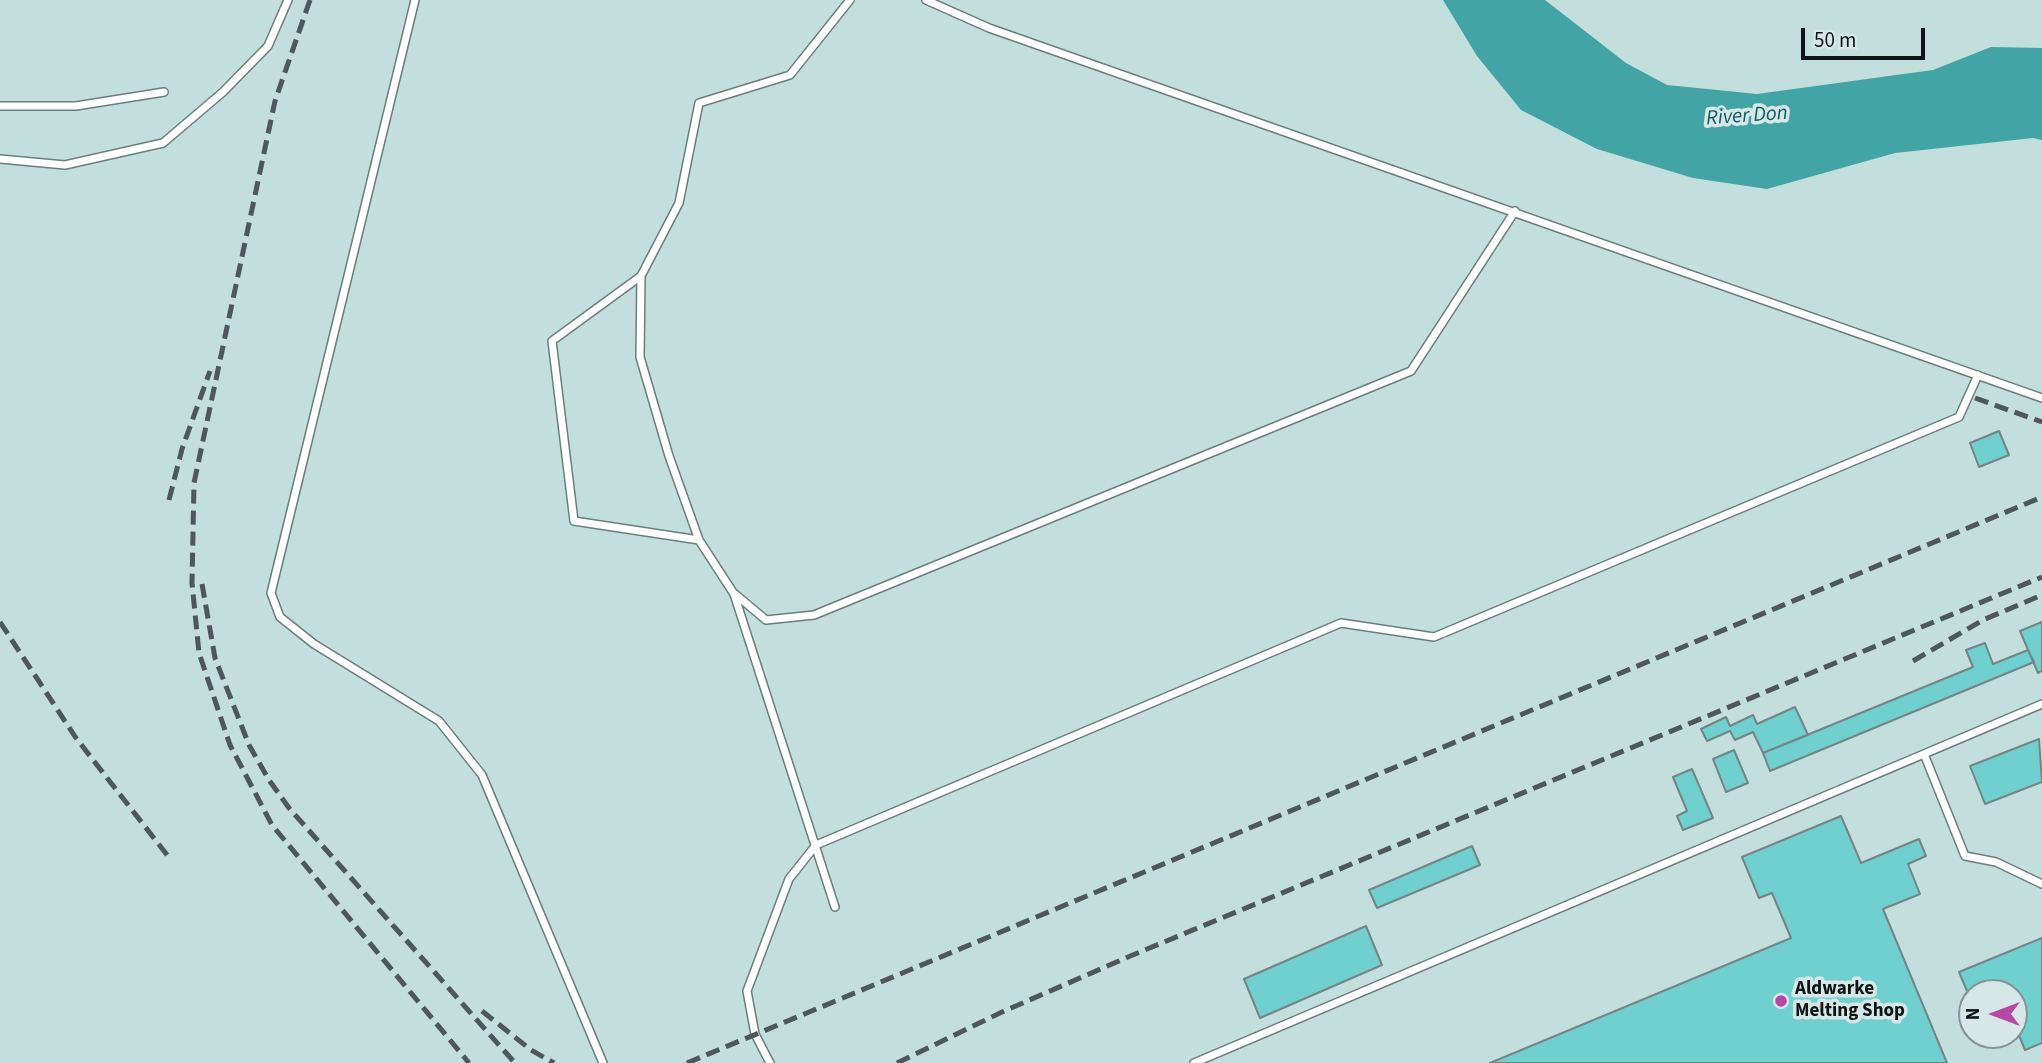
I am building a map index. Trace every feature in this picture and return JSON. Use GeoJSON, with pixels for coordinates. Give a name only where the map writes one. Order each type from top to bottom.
{"type":"FeatureCollection","features":[{"type":"Feature","properties":{"kind":"lane"},"geometry":{"type":"LineString","coordinates":[[0,159],[65,165],[163,143],[223,92],[268,46],[288,0]]}},
{"type":"Feature","properties":{"kind":"lane"},"geometry":{"type":"LineString","coordinates":[[415,0],[271,593],[280,617],[305,637],[439,721],[482,775],[603,1063]]}},
{"type":"Feature","properties":{"kind":"lane"},"geometry":{"type":"LineString","coordinates":[[835,907],[734,594],[699,540],[669,456],[640,357],[641,276],[678,203],[699,103],[790,75],[850,0]]}},
{"type":"Feature","properties":{"kind":"lane"},"geometry":{"type":"LineString","coordinates":[[926,0],[989,28],[2042,398]]}},
{"type":"Feature","properties":{"kind":"lane"},"geometry":{"type":"LineString","coordinates":[[0,106],[76,106],[164,92]]}},
{"type":"Feature","properties":{"kind":"lane"},"geometry":{"type":"LineString","coordinates":[[734,594],[766,620],[814,615],[1411,372],[1515,211]]}},
{"type":"Feature","properties":{"kind":"lane"},"geometry":{"type":"LineString","coordinates":[[641,276],[552,341],[573,521],[699,540]]}},
{"type":"Feature","properties":{"kind":"lane"},"geometry":{"type":"LineString","coordinates":[[770,1063],[755,1034],[747,991],[789,879],[816,845],[1340,623],[1434,637],[1959,417],[1978,375]]}},
{"type":"Feature","properties":{"kind":"lane"},"geometry":{"type":"LineString","coordinates":[[1194,1063],[2042,704]]}},
{"type":"Feature","properties":{"kind":"lane"},"geometry":{"type":"LineString","coordinates":[[1924,754],[1965,856],[1996,862],[2042,884]]}},
{"type":"Feature","properties":{"kind":"shaded area"},"geometry":{"type":"Polygon","coordinates":[[[0,0],[2042,0],[2042,1063],[0,1063],[0,0]]]}},
{"type":"Feature","properties":{"kind":"water","name":"River Don"},"geometry":{"type":"Polygon","coordinates":[[[1443,0],[1545,0],[1626,63],[1667,85],[1757,94],[1933,70],[1991,47],[2042,48],[2042,140],[2033,138],[1895,153],[1767,189],[1693,178],[1597,149],[1521,110],[1477,56],[1443,0]]]}},
{"type":"Feature","properties":{"kind":"building"},"geometry":{"type":"Polygon","coordinates":[[[1999,431],[2009,455],[1979,467],[1970,443],[1999,431]]]}},
{"type":"Feature","properties":{"kind":"building"},"geometry":{"type":"Polygon","coordinates":[[[2042,622],[2042,671],[2038,673],[2020,631],[2042,622]]]}},
{"type":"Feature","properties":{"kind":"building"},"geometry":{"type":"Polygon","coordinates":[[[1985,643],[1993,664],[2028,650],[2034,662],[1770,771],[1763,753],[1973,667],[1966,650],[1985,643]]]}},
{"type":"Feature","properties":{"kind":"building"},"geometry":{"type":"Polygon","coordinates":[[[1795,707],[1808,735],[1763,753],[1753,732],[1735,740],[1730,731],[1707,741],[1701,729],[1726,717],[1730,726],[1753,715],[1757,724],[1795,707]]]}},
{"type":"Feature","properties":{"kind":"building"},"geometry":{"type":"Polygon","coordinates":[[[2039,739],[2042,782],[1985,804],[1970,766],[2039,739]]]}},
{"type":"Feature","properties":{"kind":"building"},"geometry":{"type":"Polygon","coordinates":[[[1734,750],[1748,783],[1726,792],[1713,759],[1734,750]]]}},
{"type":"Feature","properties":{"kind":"building"},"geometry":{"type":"Polygon","coordinates":[[[1692,769],[1713,818],[1683,830],[1677,816],[1687,811],[1673,777],[1692,769]]]}},
{"type":"Feature","properties":{"kind":"building","name":"Aldwarke Melting Shop"},"geometry":{"type":"Polygon","coordinates":[[[1841,816],[1861,863],[1919,839],[1926,856],[1908,864],[1920,894],[1883,909],[1947,1063],[1490,1063],[1791,938],[1772,893],[1759,898],[1742,857],[1841,816]]]}},
{"type":"Feature","properties":{"kind":"building"},"geometry":{"type":"Polygon","coordinates":[[[1472,846],[1480,865],[1377,908],[1369,890],[1472,846]]]}},
{"type":"Feature","properties":{"kind":"building"},"geometry":{"type":"Polygon","coordinates":[[[1366,926],[1382,965],[1260,1018],[1244,979],[1366,926]]]}},
{"type":"Feature","properties":{"kind":"building"},"geometry":{"type":"Polygon","coordinates":[[[2042,938],[2042,1043],[2028,1049],[2028,979],[1962,979],[1959,972],[2042,938]]]}},
{"type":"Feature","properties":{"kind":"railway"},"geometry":{"type":"LineString","coordinates":[[310,0],[275,101],[194,483],[192,583],[199,653],[230,745],[272,825],[469,1063]]}},
{"type":"Feature","properties":{"kind":"railway"},"geometry":{"type":"LineString","coordinates":[[169,500],[182,449],[210,371]]}},
{"type":"Feature","properties":{"kind":"railway"},"geometry":{"type":"LineString","coordinates":[[1975,398],[2042,422]]}},
{"type":"Feature","properties":{"kind":"railway"},"geometry":{"type":"LineString","coordinates":[[687,1063],[2042,497]]}},
{"type":"Feature","properties":{"kind":"railway"},"geometry":{"type":"LineString","coordinates":[[897,1063],[1002,1012],[1128,957],[2042,577]]}},
{"type":"Feature","properties":{"kind":"railway"},"geometry":{"type":"LineString","coordinates":[[202,584],[215,658],[249,745],[269,780],[289,808],[515,1063]]}},
{"type":"Feature","properties":{"kind":"railway"},"geometry":{"type":"LineString","coordinates":[[1913,661],[1983,620],[2042,595]]}},
{"type":"Feature","properties":{"kind":"railway"},"geometry":{"type":"LineString","coordinates":[[0,622],[76,738],[171,860]]}},
{"type":"Feature","properties":{"kind":"railway"},"geometry":{"type":"LineString","coordinates":[[482,1011],[531,1050],[554,1063]]}},
{"type":"Feature","properties":{"kind":"place","name":"Aldwarke Melting Shop"},"geometry":{"type":"Point","coordinates":[1781,1001]}}]}
